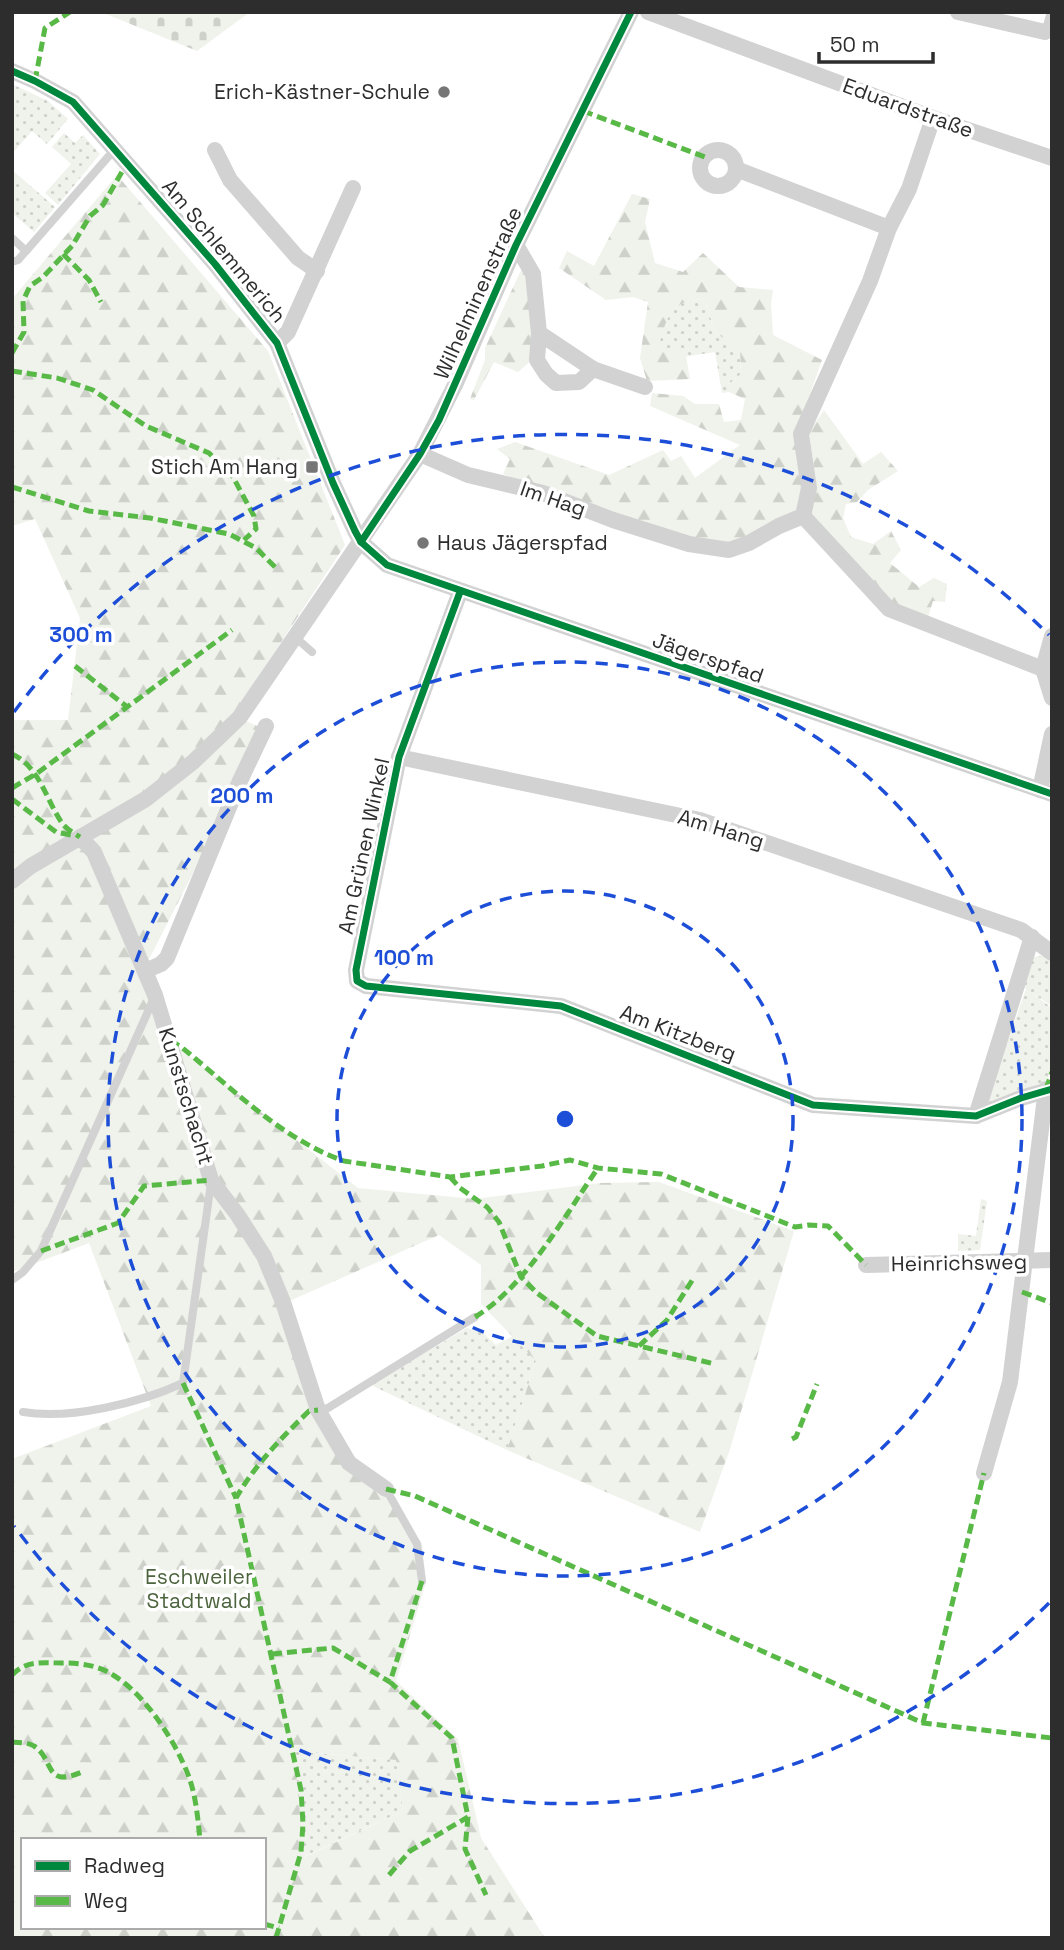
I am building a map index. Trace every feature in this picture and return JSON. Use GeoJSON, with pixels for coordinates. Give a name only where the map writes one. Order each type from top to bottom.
{"type":"FeatureCollection","features":[{"type":"Feature","properties":{"kind":"street","name":"Wilhelminenstraße"},"geometry":{"type":"LineString","coordinates":[[12,881],[31,866],[146,799],[193,762],[240,717],[420,454],[455,385],[516,245],[631,12]]}},
{"type":"Feature","properties":{"kind":"street","name":"Eduardstraße"},"geometry":{"type":"LineString","coordinates":[[648,12],[933,118],[1052,158]]}},
{"type":"Feature","properties":{"kind":"street"},"geometry":{"type":"LineString","coordinates":[[958,12],[1045,32]]}},
{"type":"Feature","properties":{"kind":"street","name":"Am Schlemmerich"},"geometry":{"type":"LineString","coordinates":[[12,71],[35,80],[73,102],[215,264],[277,343],[333,483],[361,542]]}},
{"type":"Feature","properties":{"kind":"street"},"geometry":{"type":"LineString","coordinates":[[933,118],[909,189],[889,228],[870,281],[801,434],[809,488],[803,516],[889,609],[1043,669]]}},
{"type":"Feature","properties":{"kind":"street"},"geometry":{"type":"LineString","coordinates":[[215,150],[230,180],[298,258],[317,271]]}},
{"type":"Feature","properties":{"kind":"street"},"geometry":{"type":"LineString","coordinates":[[736,169],[889,228]]}},
{"type":"Feature","properties":{"kind":"street","name":"Am Schlemmerich"},"geometry":{"type":"LineString","coordinates":[[277,343],[288,332],[353,188]]}},
{"type":"Feature","properties":{"kind":"street"},"geometry":{"type":"LineString","coordinates":[[516,245],[533,274],[539,333],[537,360],[556,383],[579,382],[593,369]]}},
{"type":"Feature","properties":{"kind":"street"},"geometry":{"type":"LineString","coordinates":[[539,333],[593,369],[645,387]]}},
{"type":"Feature","properties":{"kind":"street","name":"Im Hag"},"geometry":{"type":"LineString","coordinates":[[420,454],[468,475],[543,493],[613,520],[689,544],[729,550],[803,516]]}},
{"type":"Feature","properties":{"kind":"street","name":"Jägerspfad"},"geometry":{"type":"LineString","coordinates":[[361,542],[387,565],[460,592],[1046,792]]}},
{"type":"Feature","properties":{"kind":"street","name":"Am Grünen Winkel"},"geometry":{"type":"LineString","coordinates":[[366,986],[357,981],[356,970],[399,757],[460,592]]}},
{"type":"Feature","properties":{"kind":"street"},"geometry":{"type":"LineString","coordinates":[[1052,636],[1043,669],[1052,698]]}},
{"type":"Feature","properties":{"kind":"street"},"geometry":{"type":"LineString","coordinates":[[145,971],[161,964],[167,958],[239,783],[266,726]]}},
{"type":"Feature","properties":{"kind":"street"},"geometry":{"type":"LineString","coordinates":[[1046,792],[1052,734]]}},
{"type":"Feature","properties":{"kind":"street","name":"Am Hang"},"geometry":{"type":"LineString","coordinates":[[399,757],[700,820],[1021,930],[1052,953]]}},
{"type":"Feature","properties":{"kind":"street","name":"Kunstschacht"},"geometry":{"type":"LineString","coordinates":[[80,837],[94,852],[155,996],[211,1180],[264,1256],[283,1302],[318,1410],[349,1462],[386,1489]]}},
{"type":"Feature","properties":{"kind":"street"},"geometry":{"type":"LineString","coordinates":[[976,1116],[1032,937]]}},
{"type":"Feature","properties":{"kind":"street","name":"Am Kitzberg"},"geometry":{"type":"LineString","coordinates":[[366,986],[561,1006],[813,1105],[976,1116]]}},
{"type":"Feature","properties":{"kind":"street"},"geometry":{"type":"LineString","coordinates":[[976,1116],[1049,1089],[1010,1382],[984,1474]]}},
{"type":"Feature","properties":{"kind":"street","name":"Heinrichsweg"},"geometry":{"type":"LineString","coordinates":[[866,1265],[1052,1260]]}},
{"type":"Feature","properties":{"kind":"lane"},"geometry":{"type":"LineString","coordinates":[[1045,32],[1051,12]]}},
{"type":"Feature","properties":{"kind":"lane"},"geometry":{"type":"LineString","coordinates":[[12,262],[18,260],[115,149]]}},
{"type":"Feature","properties":{"kind":"lane"},"geometry":{"type":"LineString","coordinates":[[12,238],[26,251]]}},
{"type":"Feature","properties":{"kind":"lane"},"geometry":{"type":"LineString","coordinates":[[295,637],[312,652]]}},
{"type":"Feature","properties":{"kind":"lane"},"geometry":{"type":"LineString","coordinates":[[12,1280],[41,1251],[155,996]]}},
{"type":"Feature","properties":{"kind":"lane"},"geometry":{"type":"LineString","coordinates":[[23,1412],[42,1415],[91,1409],[158,1395],[183,1383],[211,1180]]}},
{"type":"Feature","properties":{"kind":"lane"},"geometry":{"type":"LineString","coordinates":[[318,1410],[328,1408],[475,1317]]}},
{"type":"Feature","properties":{"kind":"lane"},"geometry":{"type":"LineString","coordinates":[[386,1489],[417,1544],[422,1581]]}},
{"type":"Feature","properties":{"kind":"green space"},"geometry":{"type":"Polygon","coordinates":[[[101,12],[250,12],[197,51],[101,12]]]}},
{"type":"Feature","properties":{"kind":"green space"},"geometry":{"type":"Polygon","coordinates":[[[12,84],[48,101],[68,119],[47,144],[32,131],[12,154],[12,84]]]}},
{"type":"Feature","properties":{"kind":"green space"},"geometry":{"type":"Polygon","coordinates":[[[64,133],[75,143],[83,135],[100,154],[58,205],[45,193],[71,164],[52,147],[64,133]]]}},
{"type":"Feature","properties":{"kind":"green space"},"geometry":{"type":"Polygon","coordinates":[[[12,170],[55,207],[34,232],[12,213],[12,170]]]}},
{"type":"Feature","properties":{"kind":"green space","name":"Eschweiler Stadtwald"},"geometry":{"type":"Polygon","coordinates":[[[117,175],[268,351],[345,545],[233,715],[266,730],[142,973],[165,1037],[358,1188],[474,1199],[600,1183],[659,1182],[794,1231],[730,1449],[700,1532],[507,1450],[536,1361],[481,1304],[481,1265],[439,1235],[278,1306],[310,1412],[346,1468],[395,1502],[422,1544],[426,1582],[396,1681],[458,1739],[481,1838],[545,1938],[12,1938],[12,1459],[151,1406],[89,1243],[12,1272],[12,720],[68,720],[80,618],[35,519],[12,526],[12,299],[117,175]],[[294,1751],[304,1857],[403,1811],[396,1760],[294,1751]]]}},
{"type":"Feature","properties":{"kind":"green space"},"geometry":{"type":"Polygon","coordinates":[[[632,194],[650,199],[645,222],[655,263],[683,272],[703,253],[739,287],[773,290],[773,335],[822,360],[796,434],[805,484],[801,514],[728,548],[621,517],[503,474],[510,459],[497,449],[515,442],[609,475],[663,450],[671,461],[681,456],[695,478],[740,445],[650,406],[652,393],[683,396],[695,404],[719,404],[724,422],[741,420],[745,399],[729,392],[729,384],[741,374],[740,349],[714,332],[706,299],[685,303],[672,311],[659,345],[686,356],[690,379],[647,381],[640,358],[648,302],[633,297],[606,300],[559,268],[567,251],[594,266],[632,194]]]}},
{"type":"Feature","properties":{"kind":"green space"},"geometry":{"type":"Polygon","coordinates":[[[522,268],[532,299],[533,359],[518,372],[494,362],[474,400],[470,399],[485,360],[485,348],[522,268]]]}},
{"type":"Feature","properties":{"kind":"green space"},"geometry":{"type":"Polygon","coordinates":[[[706,299],[714,332],[740,349],[741,374],[729,384],[729,392],[722,393],[715,352],[683,357],[658,345],[672,311],[685,303],[706,299]]]}},
{"type":"Feature","properties":{"kind":"green space"},"geometry":{"type":"Polygon","coordinates":[[[824,410],[863,464],[881,452],[898,471],[868,490],[857,502],[846,504],[843,518],[851,537],[873,544],[891,531],[901,550],[890,563],[919,587],[934,578],[947,584],[945,602],[933,601],[927,620],[893,605],[811,516],[816,481],[809,432],[824,410]]]}},
{"type":"Feature","properties":{"kind":"green space"},"geometry":{"type":"Polygon","coordinates":[[[1043,956],[1052,963],[1052,1006],[1032,993],[1052,1008],[1052,1065],[1047,1081],[986,1104],[1026,989],[1024,987],[1033,957],[1043,956]]]}},
{"type":"Feature","properties":{"kind":"green space"},"geometry":{"type":"Polygon","coordinates":[[[981,1199],[987,1201],[980,1250],[958,1251],[958,1234],[976,1236],[981,1199]]]}},
{"type":"Feature","properties":{"kind":"green space"},"geometry":{"type":"Polygon","coordinates":[[[467,1328],[482,1332],[496,1345],[513,1336],[536,1361],[507,1450],[371,1385],[467,1328]]]}},
{"type":"Feature","properties":{"kind":"green space"},"geometry":{"type":"Polygon","coordinates":[[[293,1751],[396,1760],[403,1811],[303,1857],[293,1751]]]}},
{"type":"Feature","properties":{"kind":"marked path"},"geometry":{"type":"LineString","coordinates":[[35,81],[45,28],[70,12]]}},
{"type":"Feature","properties":{"kind":"marked path"},"geometry":{"type":"LineString","coordinates":[[583,111],[705,157]]}},
{"type":"Feature","properties":{"kind":"marked path"},"geometry":{"type":"LineString","coordinates":[[12,353],[24,332],[23,301],[30,286],[43,277],[72,246],[90,216],[103,205],[127,163]]}},
{"type":"Feature","properties":{"kind":"marked path"},"geometry":{"type":"LineString","coordinates":[[63,254],[89,280],[101,302]]}},
{"type":"Feature","properties":{"kind":"marked path"},"geometry":{"type":"LineString","coordinates":[[12,371],[57,378],[93,390],[146,426],[209,453],[233,477],[254,516],[256,529],[244,540]]}},
{"type":"Feature","properties":{"kind":"marked path"},"geometry":{"type":"LineString","coordinates":[[12,487],[89,511],[150,518],[229,534],[256,548],[276,568]]}},
{"type":"Feature","properties":{"kind":"marked path"},"geometry":{"type":"LineString","coordinates":[[12,788],[36,774],[232,630]]}},
{"type":"Feature","properties":{"kind":"marked path"},"geometry":{"type":"LineString","coordinates":[[75,666],[126,706]]}},
{"type":"Feature","properties":{"kind":"marked path"},"geometry":{"type":"LineString","coordinates":[[12,754],[36,775],[62,823],[80,837]]}},
{"type":"Feature","properties":{"kind":"marked path"},"geometry":{"type":"LineString","coordinates":[[12,799],[56,832],[71,835]]}},
{"type":"Feature","properties":{"kind":"marked path"},"geometry":{"type":"LineString","coordinates":[[170,1041],[180,1046],[278,1126],[299,1140],[344,1161],[450,1177],[570,1160],[598,1168],[661,1174],[795,1227],[828,1226],[866,1265]]}},
{"type":"Feature","properties":{"kind":"marked path"},"geometry":{"type":"LineString","coordinates":[[1046,1089],[1052,1072]]}},
{"type":"Feature","properties":{"kind":"marked path"},"geometry":{"type":"LineString","coordinates":[[475,1317],[494,1303],[528,1269],[598,1168]]}},
{"type":"Feature","properties":{"kind":"marked path"},"geometry":{"type":"LineString","coordinates":[[450,1177],[460,1188],[487,1207],[499,1222],[521,1277],[537,1293],[597,1336],[715,1364]]}},
{"type":"Feature","properties":{"kind":"marked path"},"geometry":{"type":"LineString","coordinates":[[41,1251],[118,1223],[144,1186],[211,1180]]}},
{"type":"Feature","properties":{"kind":"marked path"},"geometry":{"type":"LineString","coordinates":[[639,1346],[667,1320],[693,1279]]}},
{"type":"Feature","properties":{"kind":"marked path"},"geometry":{"type":"LineString","coordinates":[[1022,1292],[1052,1303]]}},
{"type":"Feature","properties":{"kind":"marked path"},"geometry":{"type":"LineString","coordinates":[[183,1383],[236,1498]]}},
{"type":"Feature","properties":{"kind":"marked path"},"geometry":{"type":"LineString","coordinates":[[792,1439],[796,1437],[817,1384]]}},
{"type":"Feature","properties":{"kind":"marked path"},"geometry":{"type":"LineString","coordinates":[[276,1938],[301,1852],[301,1790],[236,1498],[251,1474],[279,1442],[309,1411],[318,1410]]}},
{"type":"Feature","properties":{"kind":"marked path"},"geometry":{"type":"LineString","coordinates":[[923,1723],[984,1473]]}},
{"type":"Feature","properties":{"kind":"marked path"},"geometry":{"type":"LineString","coordinates":[[386,1489],[415,1496],[923,1723],[1052,1738]]}},
{"type":"Feature","properties":{"kind":"marked path"},"geometry":{"type":"LineString","coordinates":[[422,1581],[390,1682],[452,1738],[468,1817],[465,1849],[486,1895]]}},
{"type":"Feature","properties":{"kind":"marked path"},"geometry":{"type":"LineString","coordinates":[[272,1654],[333,1648],[390,1682]]}},
{"type":"Feature","properties":{"kind":"marked path"},"geometry":{"type":"LineString","coordinates":[[12,1675],[17,1670],[35,1663],[75,1663],[101,1669],[125,1683],[148,1706],[168,1734],[183,1763],[193,1792],[200,1838]]}},
{"type":"Feature","properties":{"kind":"marked path"},"geometry":{"type":"LineString","coordinates":[[12,1742],[34,1746],[56,1775],[71,1776],[84,1771]]}},
{"type":"Feature","properties":{"kind":"marked path"},"geometry":{"type":"LineString","coordinates":[[389,1875],[410,1851],[468,1817]]}},
{"type":"Feature","properties":{"kind":"marked path"},"geometry":{"type":"LineString","coordinates":[[266,1925],[279,1928]]}},
{"type":"Feature","properties":{"kind":"cycle path"},"geometry":{"type":"LineString","coordinates":[[361,542],[420,454],[439,420],[516,245],[631,12]]}},
{"type":"Feature","properties":{"kind":"cycle path"},"geometry":{"type":"LineString","coordinates":[[12,71],[73,102],[215,264],[277,343],[355,531],[361,542],[387,565],[1052,794]]}},
{"type":"Feature","properties":{"kind":"cycle path"},"geometry":{"type":"LineString","coordinates":[[460,592],[399,757],[356,970],[357,981],[366,986],[561,1006],[813,1105],[976,1116],[1052,1089]]}},
{"type":"Feature","properties":{"kind":"place","name":"Erich-Kästner-Schule"},"geometry":{"type":"Point","coordinates":[444,92]}},
{"type":"Feature","properties":{"kind":"place","name":"Stich Am Hang"},"geometry":{"type":"Point","coordinates":[312,467]}},
{"type":"Feature","properties":{"kind":"place","name":"Haus Jägerspfad"},"geometry":{"type":"Point","coordinates":[423,543]}}]}
